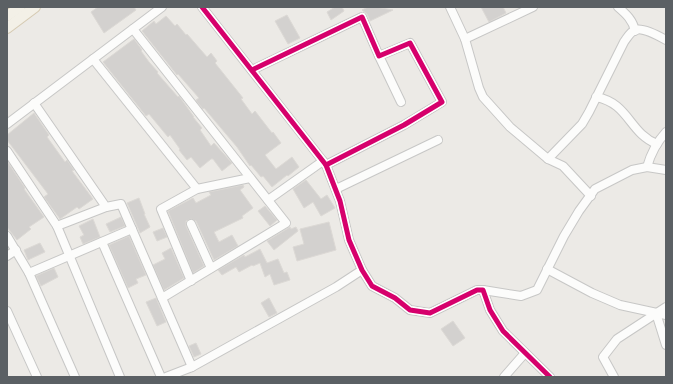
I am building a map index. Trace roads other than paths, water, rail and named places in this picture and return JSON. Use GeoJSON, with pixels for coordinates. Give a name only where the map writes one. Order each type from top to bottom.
{"type":"FeatureCollection","features":[{"type":"Feature","properties":{"kind":"main road"},"geometry":{"type":"LineString","coordinates":[[7,16],[20,7]]}},
{"type":"Feature","properties":{"kind":"main road"},"geometry":{"type":"LineString","coordinates":[[7,28],[35,7]]}},
{"type":"Feature","properties":{"kind":"street"},"geometry":{"type":"LineString","coordinates":[[7,124],[162,7]]}},
{"type":"Feature","properties":{"kind":"street"},"geometry":{"type":"LineString","coordinates":[[202,7],[325,163],[340,201],[349,240],[362,270],[372,286],[395,298],[410,310],[430,313],[477,290],[521,296],[537,290],[564,236],[596,189],[632,170],[647,167],[666,170]]}},
{"type":"Feature","properties":{"kind":"street"},"geometry":{"type":"LineString","coordinates":[[450,7],[465,39],[483,97],[510,127],[548,159],[563,166],[591,196]]}},
{"type":"Feature","properties":{"kind":"street"},"geometry":{"type":"LineString","coordinates":[[465,39],[533,7]]}},
{"type":"Feature","properties":{"kind":"street"},"geometry":{"type":"LineString","coordinates":[[548,159],[582,124],[624,42],[634,30],[634,24],[618,7]]}},
{"type":"Feature","properties":{"kind":"street"},"geometry":{"type":"LineString","coordinates":[[252,70],[362,17],[401,102]]}},
{"type":"Feature","properties":{"kind":"street"},"geometry":{"type":"LineString","coordinates":[[133,29],[286,223],[162,298]]}},
{"type":"Feature","properties":{"kind":"street"},"geometry":{"type":"LineString","coordinates":[[634,30],[641,29],[666,40]]}},
{"type":"Feature","properties":{"kind":"street"},"geometry":{"type":"LineString","coordinates":[[268,200],[325,163],[404,126],[442,102],[410,43],[379,56]]}},
{"type":"Feature","properties":{"kind":"street"},"geometry":{"type":"LineString","coordinates":[[93,59],[197,189]]}},
{"type":"Feature","properties":{"kind":"street"},"geometry":{"type":"LineString","coordinates":[[596,97],[613,102],[644,137],[656,144]]}},
{"type":"Feature","properties":{"kind":"street"},"geometry":{"type":"LineString","coordinates":[[34,103],[106,207]]}},
{"type":"Feature","properties":{"kind":"street"},"geometry":{"type":"LineString","coordinates":[[647,167],[656,144],[666,132]]}},
{"type":"Feature","properties":{"kind":"street"},"geometry":{"type":"LineString","coordinates":[[336,189],[438,140]]}},
{"type":"Feature","properties":{"kind":"street"},"geometry":{"type":"LineString","coordinates":[[7,151],[57,226],[120,377]]}},
{"type":"Feature","properties":{"kind":"street"},"geometry":{"type":"LineString","coordinates":[[191,281],[161,209],[197,189],[250,178]]}},
{"type":"Feature","properties":{"kind":"street"},"geometry":{"type":"LineString","coordinates":[[57,226],[106,207],[121,204],[192,367]]}},
{"type":"Feature","properties":{"kind":"street"},"geometry":{"type":"LineString","coordinates":[[191,224],[211,268]]}},
{"type":"Feature","properties":{"kind":"street"},"geometry":{"type":"LineString","coordinates":[[29,273],[132,229]]}},
{"type":"Feature","properties":{"kind":"street"},"geometry":{"type":"LineString","coordinates":[[7,236],[29,273],[75,377]]}},
{"type":"Feature","properties":{"kind":"street"},"geometry":{"type":"LineString","coordinates":[[102,242],[161,377]]}},
{"type":"Feature","properties":{"kind":"street"},"geometry":{"type":"LineString","coordinates":[[7,256],[16,250]]}},
{"type":"Feature","properties":{"kind":"street"},"geometry":{"type":"LineString","coordinates":[[547,269],[592,293],[620,305],[666,315]]}},
{"type":"Feature","properties":{"kind":"street"},"geometry":{"type":"LineString","coordinates":[[166,377],[192,367],[336,287],[362,270]]}},
{"type":"Feature","properties":{"kind":"street"},"geometry":{"type":"LineString","coordinates":[[483,290],[490,310],[503,331],[550,377]]}},
{"type":"Feature","properties":{"kind":"street"},"geometry":{"type":"LineString","coordinates":[[614,377],[602,357],[616,339],[666,307]]}},
{"type":"Feature","properties":{"kind":"street"},"geometry":{"type":"LineString","coordinates":[[7,311],[37,377]]}},
{"type":"Feature","properties":{"kind":"street"},"geometry":{"type":"LineString","coordinates":[[656,313],[666,345]]}},
{"type":"Feature","properties":{"kind":"street"},"geometry":{"type":"LineString","coordinates":[[504,377],[525,353]]}}]}
